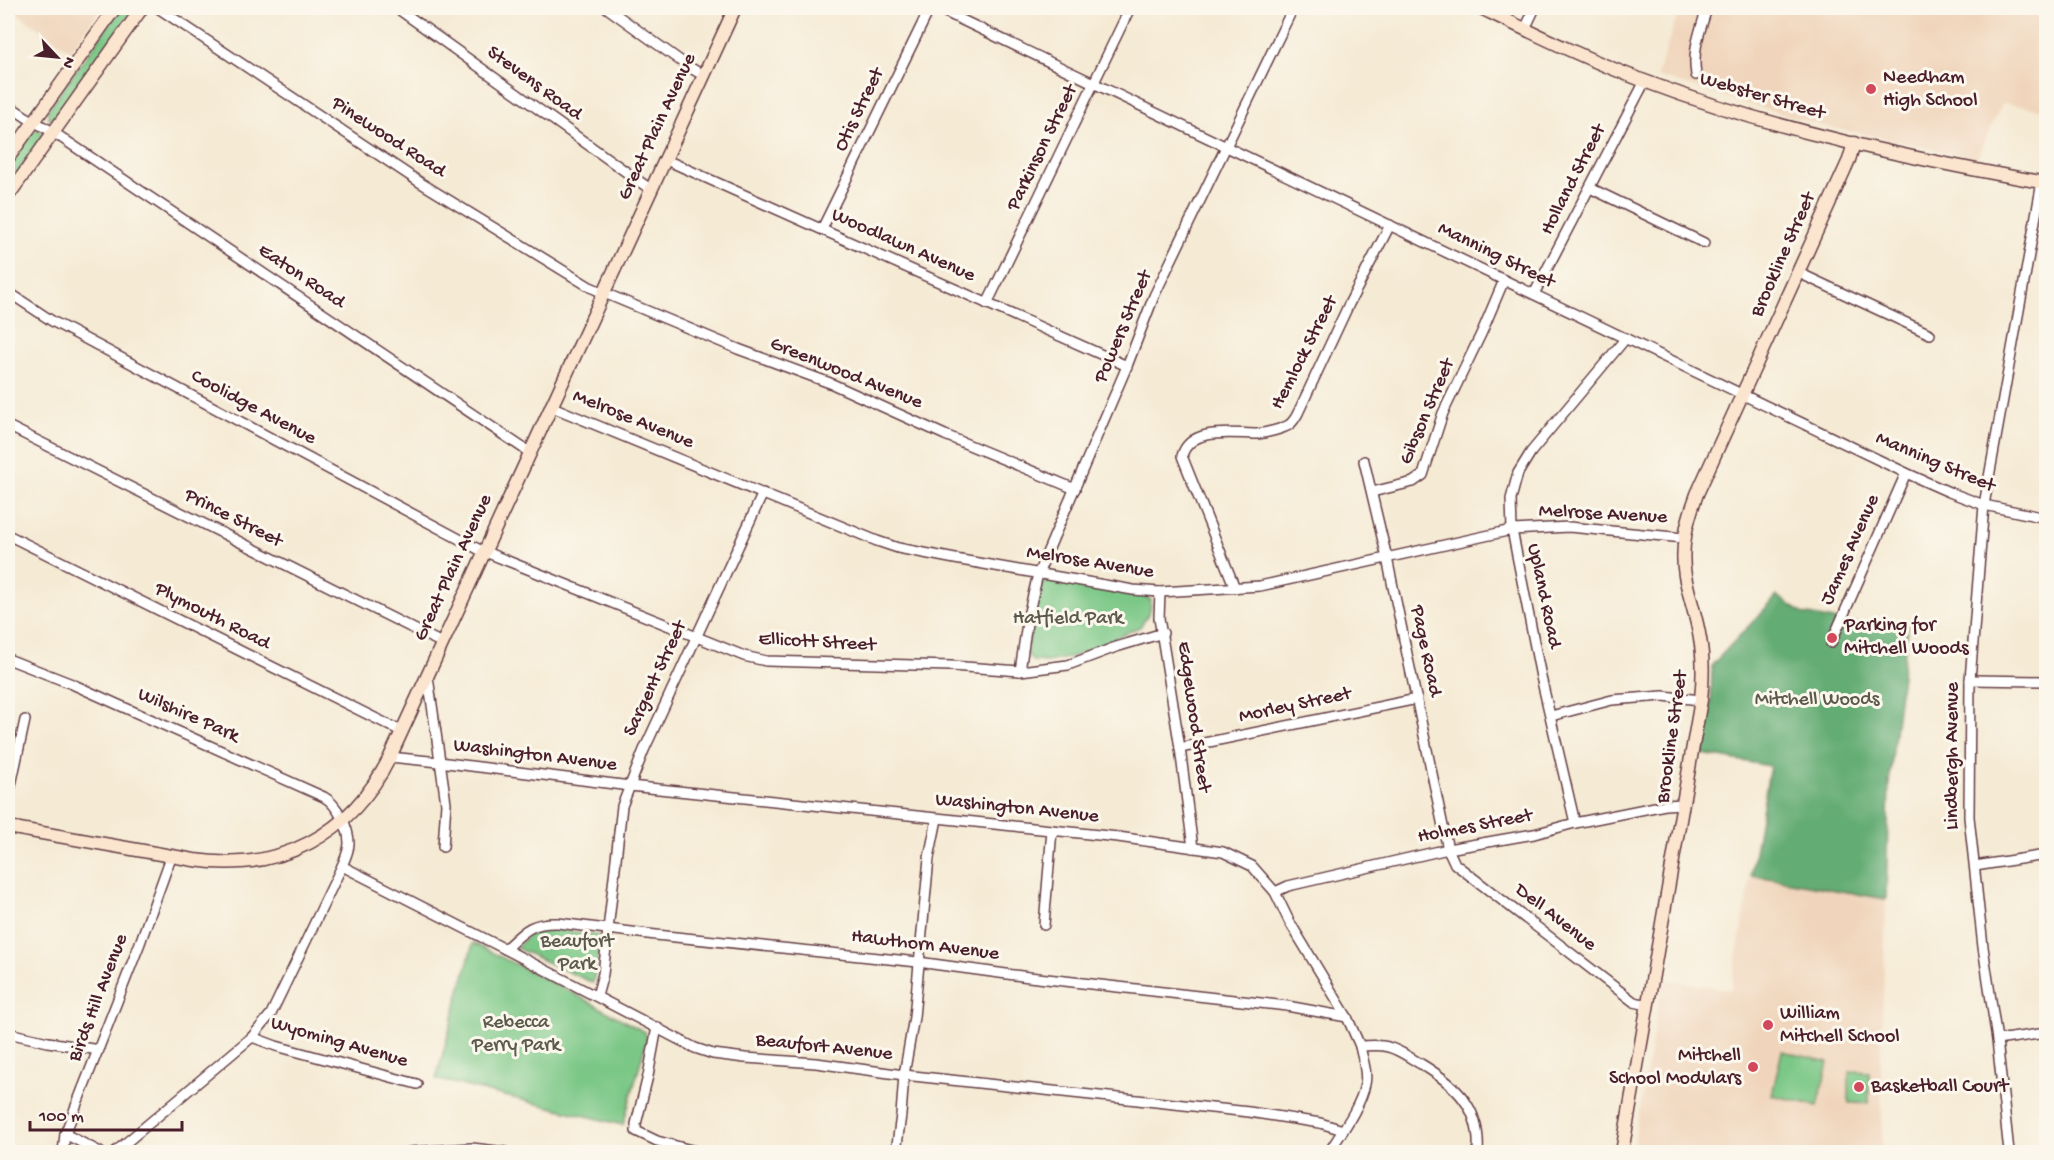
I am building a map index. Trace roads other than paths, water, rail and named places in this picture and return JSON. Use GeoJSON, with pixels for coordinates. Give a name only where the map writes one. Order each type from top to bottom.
{"type":"FeatureCollection","features":[{"type":"Feature","properties":{"kind":"street"},"geometry":{"type":"LineString","coordinates":[[8,158],[115,8]]}},
{"type":"Feature","properties":{"kind":"street"},"geometry":{"type":"LineString","coordinates":[[8,196],[142,8]]}},
{"type":"Feature","properties":{"kind":"street","name":"Pinewood Road"},"geometry":{"type":"LineString","coordinates":[[158,8],[421,183],[583,283],[602,292]]}},
{"type":"Feature","properties":{"kind":"street","name":"Stevens Road"},"geometry":{"type":"LineString","coordinates":[[397,8],[650,189]]}},
{"type":"Feature","properties":{"kind":"street"},"geometry":{"type":"LineString","coordinates":[[607,8],[703,75]]}},
{"type":"Feature","properties":{"kind":"street","name":"Great Plain Avenue"},"geometry":{"type":"LineString","coordinates":[[8,827],[171,857],[225,863],[269,858],[295,850],[342,821],[365,798],[390,757],[602,292],[735,8]]}},
{"type":"Feature","properties":{"kind":"street","name":"Otis Street"},"geometry":{"type":"LineString","coordinates":[[822,229],[930,8]]}},
{"type":"Feature","properties":{"kind":"street","name":"Manning Street"},"geometry":{"type":"LineString","coordinates":[[937,8],[1906,473],[1984,505],[2046,518]]}},
{"type":"Feature","properties":{"kind":"street","name":"Parkinson Street"},"geometry":{"type":"LineString","coordinates":[[987,304],[1130,8]]}},
{"type":"Feature","properties":{"kind":"street","name":"Powers Street"},"geometry":{"type":"LineString","coordinates":[[1020,671],[1028,616],[1038,574],[1127,366],[1154,296],[1293,8]]}},
{"type":"Feature","properties":{"kind":"street","name":"Webster Street"},"geometry":{"type":"LineString","coordinates":[[1481,8],[1645,81],[1748,115],[1854,143],[2044,182]]}},
{"type":"Feature","properties":{"kind":"street"},"geometry":{"type":"LineString","coordinates":[[1525,29],[1534,8]]}},
{"type":"Feature","properties":{"kind":"street"},"geometry":{"type":"LineString","coordinates":[[1696,75],[1694,51],[1707,8]]}},
{"type":"Feature","properties":{"kind":"street","name":"Holland Street"},"geometry":{"type":"LineString","coordinates":[[1534,294],[1645,81]]}},
{"type":"Feature","properties":{"kind":"street","name":"Eaton Road"},"geometry":{"type":"LineString","coordinates":[[8,105],[53,132],[529,452]]}},
{"type":"Feature","properties":{"kind":"street","name":"Brookline Street"},"geometry":{"type":"LineString","coordinates":[[1622,1152],[1701,700],[1703,667],[1701,646],[1685,576],[1684,538],[1687,522],[1697,494],[1849,160],[1854,143]]}},
{"type":"Feature","properties":{"kind":"street","name":"Woodlawn Avenue"},"geometry":{"type":"LineString","coordinates":[[664,159],[1127,366]]}},
{"type":"Feature","properties":{"kind":"street","name":"Lindbergh Avenue"},"geometry":{"type":"LineString","coordinates":[[2009,1152],[1969,817],[1970,680],[1984,505],[2044,182]]}},
{"type":"Feature","properties":{"kind":"street"},"geometry":{"type":"LineString","coordinates":[[1590,188],[1704,243]]}},
{"type":"Feature","properties":{"kind":"street","name":"Hemlock Street"},"geometry":{"type":"LineString","coordinates":[[1235,588],[1182,456],[1184,447],[1196,439],[1221,432],[1260,434],[1291,424],[1390,225]]}},
{"type":"Feature","properties":{"kind":"street"},"geometry":{"type":"LineString","coordinates":[[1799,273],[1930,334]]}},
{"type":"Feature","properties":{"kind":"street","name":"Gibson Street"},"geometry":{"type":"LineString","coordinates":[[1372,492],[1413,483],[1423,475],[1443,413],[1504,280]]}},
{"type":"Feature","properties":{"kind":"street","name":"Coolidge Avenue"},"geometry":{"type":"LineString","coordinates":[[8,292],[52,321],[484,551]]}},
{"type":"Feature","properties":{"kind":"street","name":"Greenwood Avenue"},"geometry":{"type":"LineString","coordinates":[[602,292],[738,349],[830,383],[945,435],[1075,489]]}},
{"type":"Feature","properties":{"kind":"street","name":"Upland Road"},"geometry":{"type":"LineString","coordinates":[[1575,823],[1512,530],[1512,499],[1518,474],[1531,452],[1626,338]]}},
{"type":"Feature","properties":{"kind":"street","name":"Melrose Avenue"},"geometry":{"type":"LineString","coordinates":[[550,406],[898,548],[1133,590],[1160,592],[1260,586],[1512,530],[1569,528],[1684,538]]}},
{"type":"Feature","properties":{"kind":"street","name":"Prince Street"},"geometry":{"type":"LineString","coordinates":[[8,426],[442,643]]}},
{"type":"Feature","properties":{"kind":"street","name":"Page Road"},"geometry":{"type":"LineString","coordinates":[[1364,461],[1387,558],[1448,849]]}},
{"type":"Feature","properties":{"kind":"street","name":"James Avenue"},"geometry":{"type":"LineString","coordinates":[[1831,643],[1906,473]]}},
{"type":"Feature","properties":{"kind":"street","name":"Sargent Street"},"geometry":{"type":"LineString","coordinates":[[597,996],[603,974],[609,930],[622,806],[644,750],[763,493]]}},
{"type":"Feature","properties":{"kind":"street","name":"Plymouth Road"},"geometry":{"type":"LineString","coordinates":[[8,535],[401,731]]}},
{"type":"Feature","properties":{"kind":"street","name":"Ellicott Street"},"geometry":{"type":"LineString","coordinates":[[484,551],[744,656],[766,661],[951,666],[1020,671],[1068,665],[1163,633]]}},
{"type":"Feature","properties":{"kind":"street","name":"Edgewood Street"},"geometry":{"type":"LineString","coordinates":[[1160,592],[1159,618],[1193,848]]}},
{"type":"Feature","properties":{"kind":"street","name":"Wilshire Park"},"geometry":{"type":"LineString","coordinates":[[8,659],[72,684],[324,797],[335,807],[342,821]]}},
{"type":"Feature","properties":{"kind":"street"},"geometry":{"type":"LineString","coordinates":[[428,674],[439,762],[444,778],[446,804],[443,847]]}},
{"type":"Feature","properties":{"kind":"street"},"geometry":{"type":"LineString","coordinates":[[1970,680],[2046,681]]}},
{"type":"Feature","properties":{"kind":"street"},"geometry":{"type":"LineString","coordinates":[[1551,716],[1612,700],[1663,696],[1701,700]]}},
{"type":"Feature","properties":{"kind":"street","name":"Morley Street"},"geometry":{"type":"LineString","coordinates":[[1180,748],[1417,699]]}},
{"type":"Feature","properties":{"kind":"street"},"geometry":{"type":"LineString","coordinates":[[8,800],[25,720]]}},
{"type":"Feature","properties":{"kind":"street","name":"Washington Avenue"},"geometry":{"type":"LineString","coordinates":[[390,757],[630,786],[1052,830],[1223,852],[1252,866],[1275,892],[1289,921],[1347,1017],[1359,1046],[1365,1070],[1365,1084],[1356,1107],[1329,1152]]}},
{"type":"Feature","properties":{"kind":"street","name":"Holmes Street"},"geometry":{"type":"LineString","coordinates":[[1275,892],[1288,886],[1448,849],[1534,834],[1575,823],[1665,805],[1683,804]]}},
{"type":"Feature","properties":{"kind":"street"},"geometry":{"type":"LineString","coordinates":[[896,1152],[904,1075],[914,1017],[929,858],[937,819]]}},
{"type":"Feature","properties":{"kind":"street"},"geometry":{"type":"LineString","coordinates":[[115,1152],[252,1037],[271,1014],[348,851],[349,842],[342,821]]}},
{"type":"Feature","properties":{"kind":"street"},"geometry":{"type":"LineString","coordinates":[[1044,925],[1052,830]]}},
{"type":"Feature","properties":{"kind":"street","name":"Dell Avenue"},"geometry":{"type":"LineString","coordinates":[[1448,849],[1455,864],[1465,872],[1634,1002],[1647,1005]]}},
{"type":"Feature","properties":{"kind":"street"},"geometry":{"type":"LineString","coordinates":[[1975,866],[2046,855]]}},
{"type":"Feature","properties":{"kind":"street","name":"Birds Hill Avenue"},"geometry":{"type":"LineString","coordinates":[[63,1152],[65,1134],[171,857]]}},
{"type":"Feature","properties":{"kind":"street","name":"Beaufort Avenue"},"geometry":{"type":"LineString","coordinates":[[342,866],[695,1048],[713,1054],[816,1063],[904,1075],[1248,1112],[1320,1123],[1343,1130]]}},
{"type":"Feature","properties":{"kind":"street","name":"Hawthorn Avenue"},"geometry":{"type":"LineString","coordinates":[[505,949],[523,931],[533,925],[544,923],[918,962],[1051,980],[1287,1006],[1347,1017]]}},
{"type":"Feature","properties":{"kind":"street"},"geometry":{"type":"LineString","coordinates":[[657,1027],[636,1131],[657,1141],[699,1152]]}},
{"type":"Feature","properties":{"kind":"street"},"geometry":{"type":"LineString","coordinates":[[8,1033],[99,1050]]}},
{"type":"Feature","properties":{"kind":"street"},"geometry":{"type":"LineString","coordinates":[[1997,1040],[2046,1033]]}},
{"type":"Feature","properties":{"kind":"street","name":"Wyoming Avenue"},"geometry":{"type":"LineString","coordinates":[[252,1037],[276,1046],[417,1084]]}},
{"type":"Feature","properties":{"kind":"street"},"geometry":{"type":"LineString","coordinates":[[1359,1046],[1386,1046],[1403,1053],[1438,1074],[1463,1096],[1475,1118],[1478,1152]]}},
{"type":"Feature","properties":{"kind":"street"},"geometry":{"type":"LineString","coordinates":[[65,1134],[100,1152]]}},
{"type":"Feature","properties":{"kind":"street"},"geometry":{"type":"LineString","coordinates":[[410,1152],[472,1148],[505,1152]]}},
{"type":"Feature","properties":{"kind":"place","name":"Needham High School"},"geometry":{"type":"Point","coordinates":[1871,89]}},
{"type":"Feature","properties":{"kind":"place","name":"Parking for Mitchell Woods"},"geometry":{"type":"Point","coordinates":[1832,638]}},
{"type":"Feature","properties":{"kind":"place","name":"William Mitchell School"},"geometry":{"type":"Point","coordinates":[1768,1025]}},
{"type":"Feature","properties":{"kind":"place","name":"Mitchell School Modulars"},"geometry":{"type":"Point","coordinates":[1753,1067]}},
{"type":"Feature","properties":{"kind":"place","name":"Basketball Court"},"geometry":{"type":"Point","coordinates":[1859,1087]}},
{"type":"Feature","properties":{"kind":"park label","name":"Hatfield Park"},"geometry":{"type":"Point","coordinates":[1068,619]}},
{"type":"Feature","properties":{"kind":"park label","name":"Mitchell Woods"},"geometry":{"type":"Point","coordinates":[1817,700]}},
{"type":"Feature","properties":{"kind":"park label","name":"Beaufort Park"},"geometry":{"type":"Point","coordinates":[577,954]}},
{"type":"Feature","properties":{"kind":"park label","name":"Rebecca Perry Park"},"geometry":{"type":"Point","coordinates":[516,1034]}}]}
